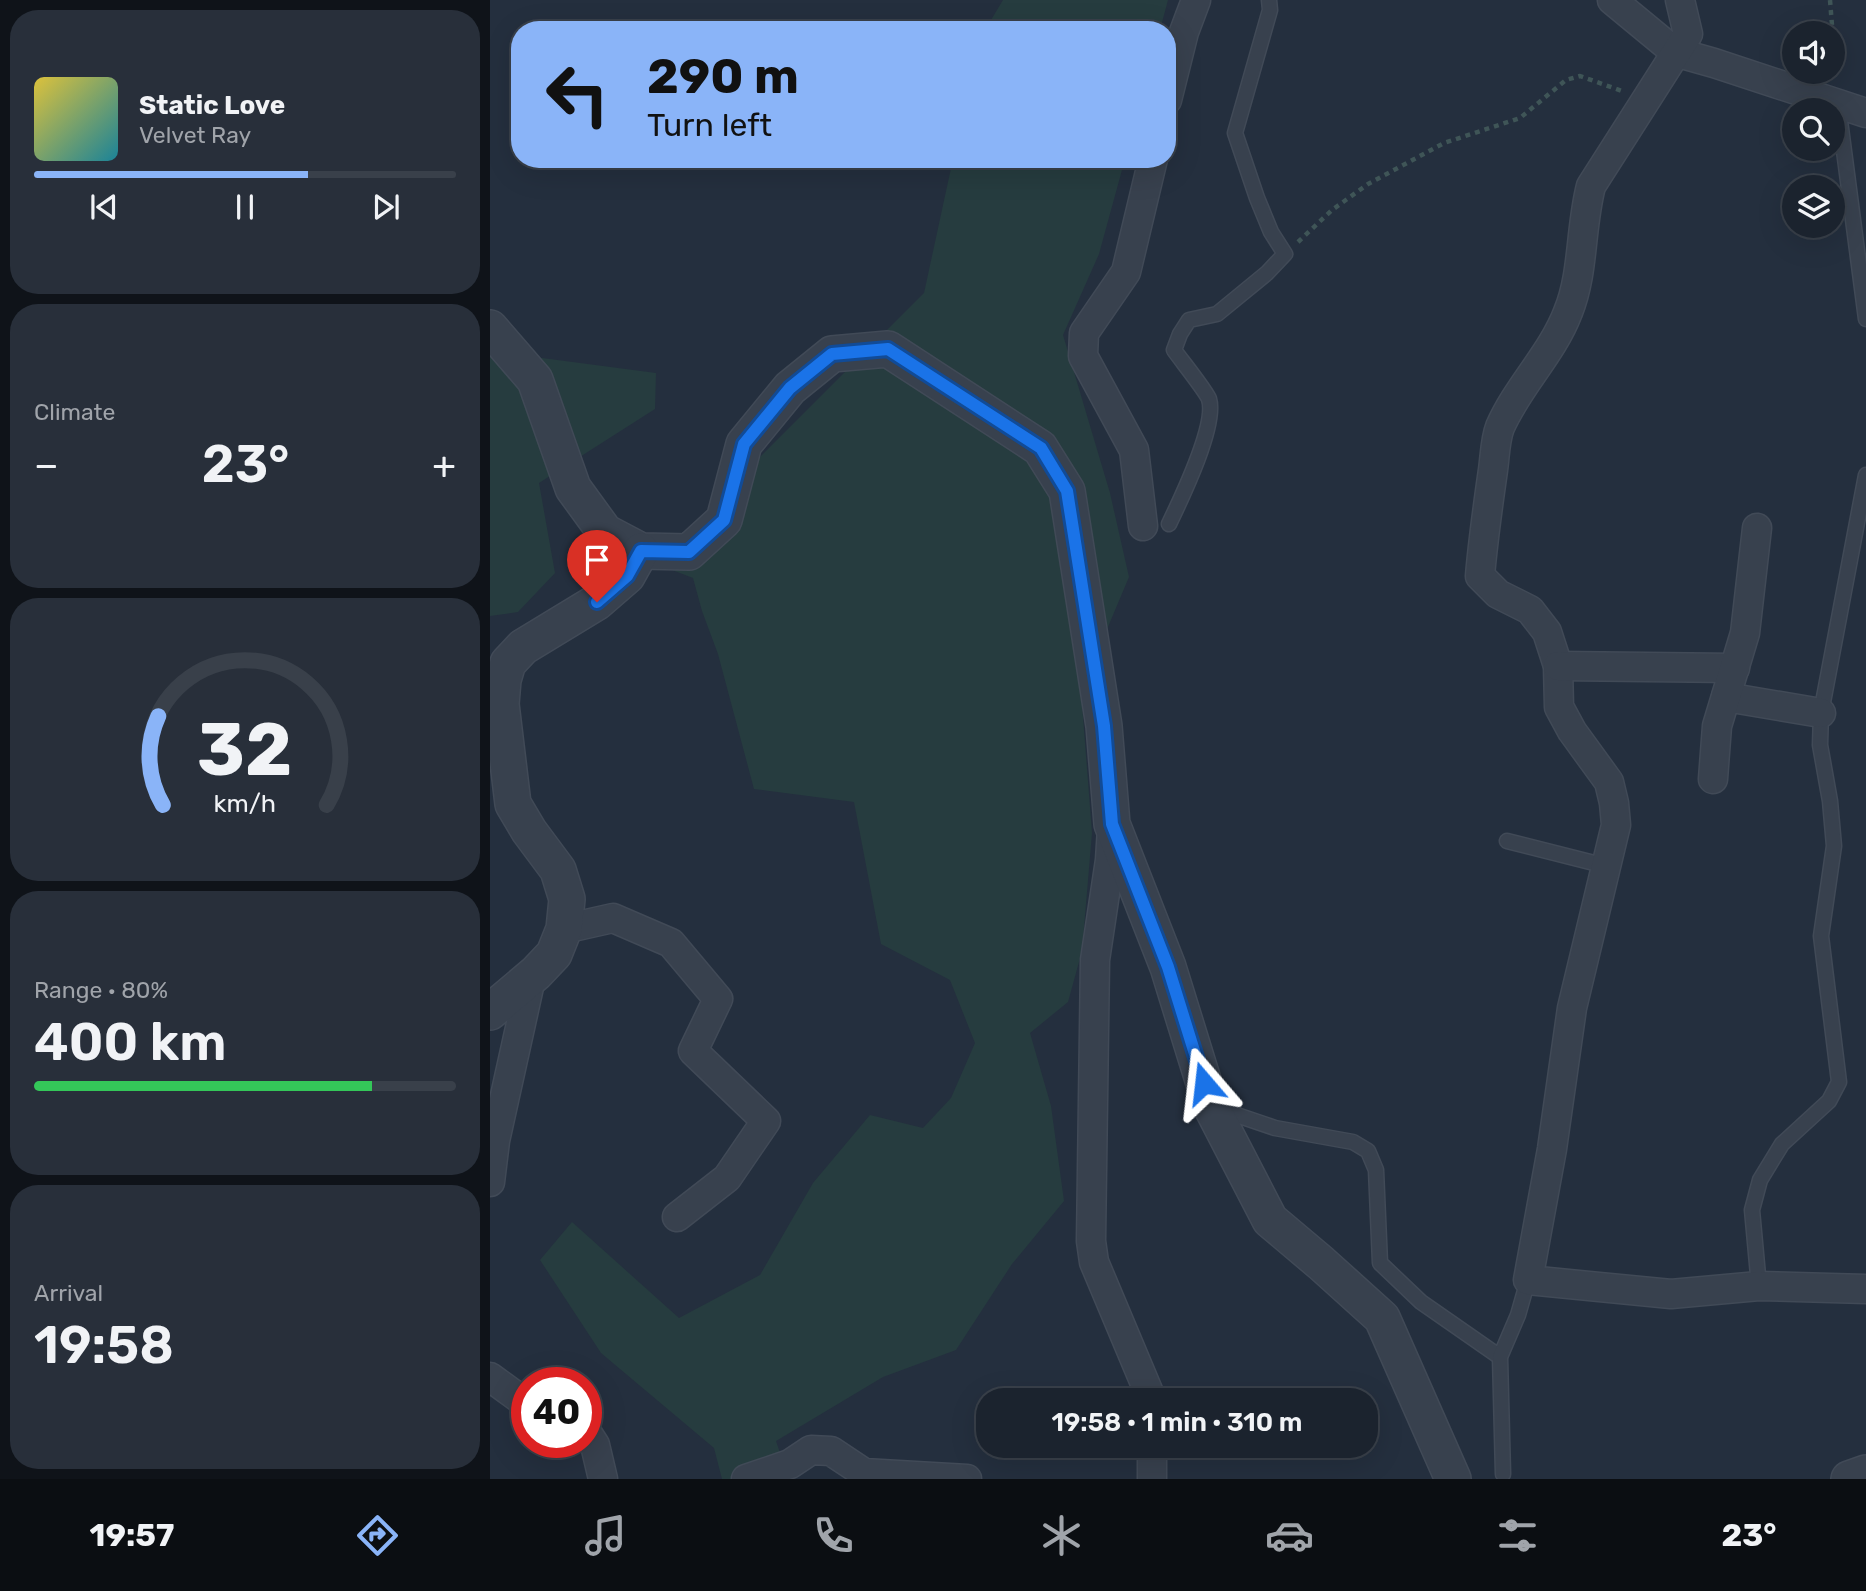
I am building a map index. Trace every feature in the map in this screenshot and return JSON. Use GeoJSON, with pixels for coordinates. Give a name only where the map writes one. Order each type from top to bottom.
{"type":"FeatureCollection","features":[{"type":"Feature","properties":{"kind":"street"},"geometry":{"type":"LineString","coordinates":[[1176,64],[1196,0]]}},
{"type":"Feature","properties":{"kind":"street"},"geometry":{"type":"LineString","coordinates":[[1612,0],[1675,52],[1855,110]]}},
{"type":"Feature","properties":{"kind":"street"},"geometry":{"type":"LineString","coordinates":[[1680,0],[1688,34],[1591,186],[1584,212],[1577,285],[1568,313],[1555,340],[1516,394],[1499,430],[1480,576],[1498,594],[1530,610],[1547,632],[1558,666],[1559,707],[1572,731],[1609,782],[1616,825],[1572,1008],[1552,1149],[1528,1280],[1671,1294],[1759,1286],[1866,1289]]}},
{"type":"Feature","properties":{"kind":"street"},"geometry":{"type":"LineString","coordinates":[[1151,168],[1126,272],[1084,333],[1083,356],[1134,450],[1156,525]]}},
{"type":"Feature","properties":{"kind":"street"},"geometry":{"type":"LineString","coordinates":[[490,328],[535,380],[573,488],[605,532],[641,551],[689,552],[724,520],[744,444],[790,388],[832,354],[888,349],[1041,448],[1067,491],[1104,726],[1112,824],[1110,860],[1095,960],[1091,1241],[1094,1262],[1147,1388]]}},
{"type":"Feature","properties":{"kind":"street"},"geometry":{"type":"LineString","coordinates":[[1713,779],[1717,726],[1745,632],[1757,528]]}},
{"type":"Feature","properties":{"kind":"street"},"geometry":{"type":"LineString","coordinates":[[492,1007],[531,978],[554,954],[565,929],[567,900],[558,870],[513,804],[501,704],[508,663],[523,647],[597,602],[627,576],[641,551]]}},
{"type":"Feature","properties":{"kind":"street"},"geometry":{"type":"LineString","coordinates":[[1558,666],[1735,668]]}},
{"type":"Feature","properties":{"kind":"street"},"geometry":{"type":"LineString","coordinates":[[1726,697],[1821,713]]}},
{"type":"Feature","properties":{"kind":"street"},"geometry":{"type":"LineString","coordinates":[[1112,824],[1168,967],[1211,1106],[1270,1220],[1382,1318],[1454,1479]]}},
{"type":"Feature","properties":{"kind":"street"},"geometry":{"type":"LineString","coordinates":[[565,929],[613,918],[671,943],[718,999],[693,1051],[766,1121],[727,1178],[677,1217]]}},
{"type":"Feature","properties":{"kind":"street"},"geometry":{"type":"LineString","coordinates":[[490,1182],[495,1141],[531,978]]}},
{"type":"Feature","properties":{"kind":"street"},"geometry":{"type":"LineString","coordinates":[[490,1377],[511,1392]]}},
{"type":"Feature","properties":{"kind":"street"},"geometry":{"type":"LineString","coordinates":[[746,1479],[790,1464],[811,1450],[831,1451],[864,1473],[967,1479]]}},
{"type":"Feature","properties":{"kind":"street"},"geometry":{"type":"LineString","coordinates":[[598,1458],[603,1479]]}},
{"type":"Feature","properties":{"kind":"street"},"geometry":{"type":"LineString","coordinates":[[1152,1458],[1152,1479]]}},
{"type":"Feature","properties":{"kind":"street"},"geometry":{"type":"LineString","coordinates":[[1849,1479],[1866,1472]]}},
{"type":"Feature","properties":{"kind":"lane"},"geometry":{"type":"LineString","coordinates":[[1156,525],[1192,476],[1209,415],[1209,399],[1174,350],[1180,334],[1189,320],[1217,314],[1267,273],[1285,254],[1271,232],[1235,133],[1270,10],[1269,0]]}},
{"type":"Feature","properties":{"kind":"lane"},"geometry":{"type":"LineString","coordinates":[[1855,110],[1866,319]]}},
{"type":"Feature","properties":{"kind":"lane"},"geometry":{"type":"LineString","coordinates":[[1759,1286],[1752,1210],[1760,1180],[1782,1144],[1829,1101],[1839,1082],[1821,936],[1834,846],[1830,801],[1820,745],[1821,713],[1866,475]]}},
{"type":"Feature","properties":{"kind":"lane"},"geometry":{"type":"LineString","coordinates":[[1507,841],[1606,866]]}},
{"type":"Feature","properties":{"kind":"lane"},"geometry":{"type":"LineString","coordinates":[[1211,1106],[1275,1128],[1353,1142],[1368,1151],[1376,1170],[1380,1263],[1421,1302],[1500,1357]]}},
{"type":"Feature","properties":{"kind":"lane"},"geometry":{"type":"LineString","coordinates":[[1503,1474],[1500,1357],[1518,1315],[1528,1280]]}},
{"type":"Feature","properties":{"kind":"path"},"geometry":{"type":"LineString","coordinates":[[1830,0],[1855,110]]}},
{"type":"Feature","properties":{"kind":"path"},"geometry":{"type":"LineString","coordinates":[[1285,254],[1332,210],[1368,184],[1444,143],[1520,118],[1566,80],[1580,76],[1646,100]]}},
{"type":"Feature","properties":{"kind":"green space"},"geometry":{"type":"Polygon","coordinates":[[[1003,0],[1168,0],[1162,21],[990,21],[1003,0]]]}},
{"type":"Feature","properties":{"kind":"green space"},"geometry":{"type":"Polygon","coordinates":[[[951,168],[1123,168],[1099,254],[1063,335],[1110,493],[1129,577],[1081,691],[1092,833],[1082,951],[1068,1002],[1030,1033],[1051,1106],[1064,1201],[1012,1264],[956,1350],[883,1377],[776,1441],[789,1479],[722,1479],[714,1448],[601,1353],[540,1260],[572,1222],[679,1318],[760,1275],[813,1183],[870,1115],[923,1128],[951,1098],[975,1043],[950,980],[881,944],[854,802],[754,789],[718,654],[693,578],[667,568],[721,496],[924,293],[951,168]]]}},
{"type":"Feature","properties":{"kind":"green space"},"geometry":{"type":"Polygon","coordinates":[[[490,351],[656,373],[655,409],[539,483],[555,573],[518,612],[490,616],[490,351]]]}},
{"type":"Feature","properties":{"kind":"route"},"geometry":{"type":"LineString","coordinates":[[597,602],[627,576],[641,551],[689,552],[724,520],[744,444],[790,388],[832,354],[888,349],[1041,448],[1067,491],[1104,726],[1112,824],[1168,967],[1204,1083]]}}]}
